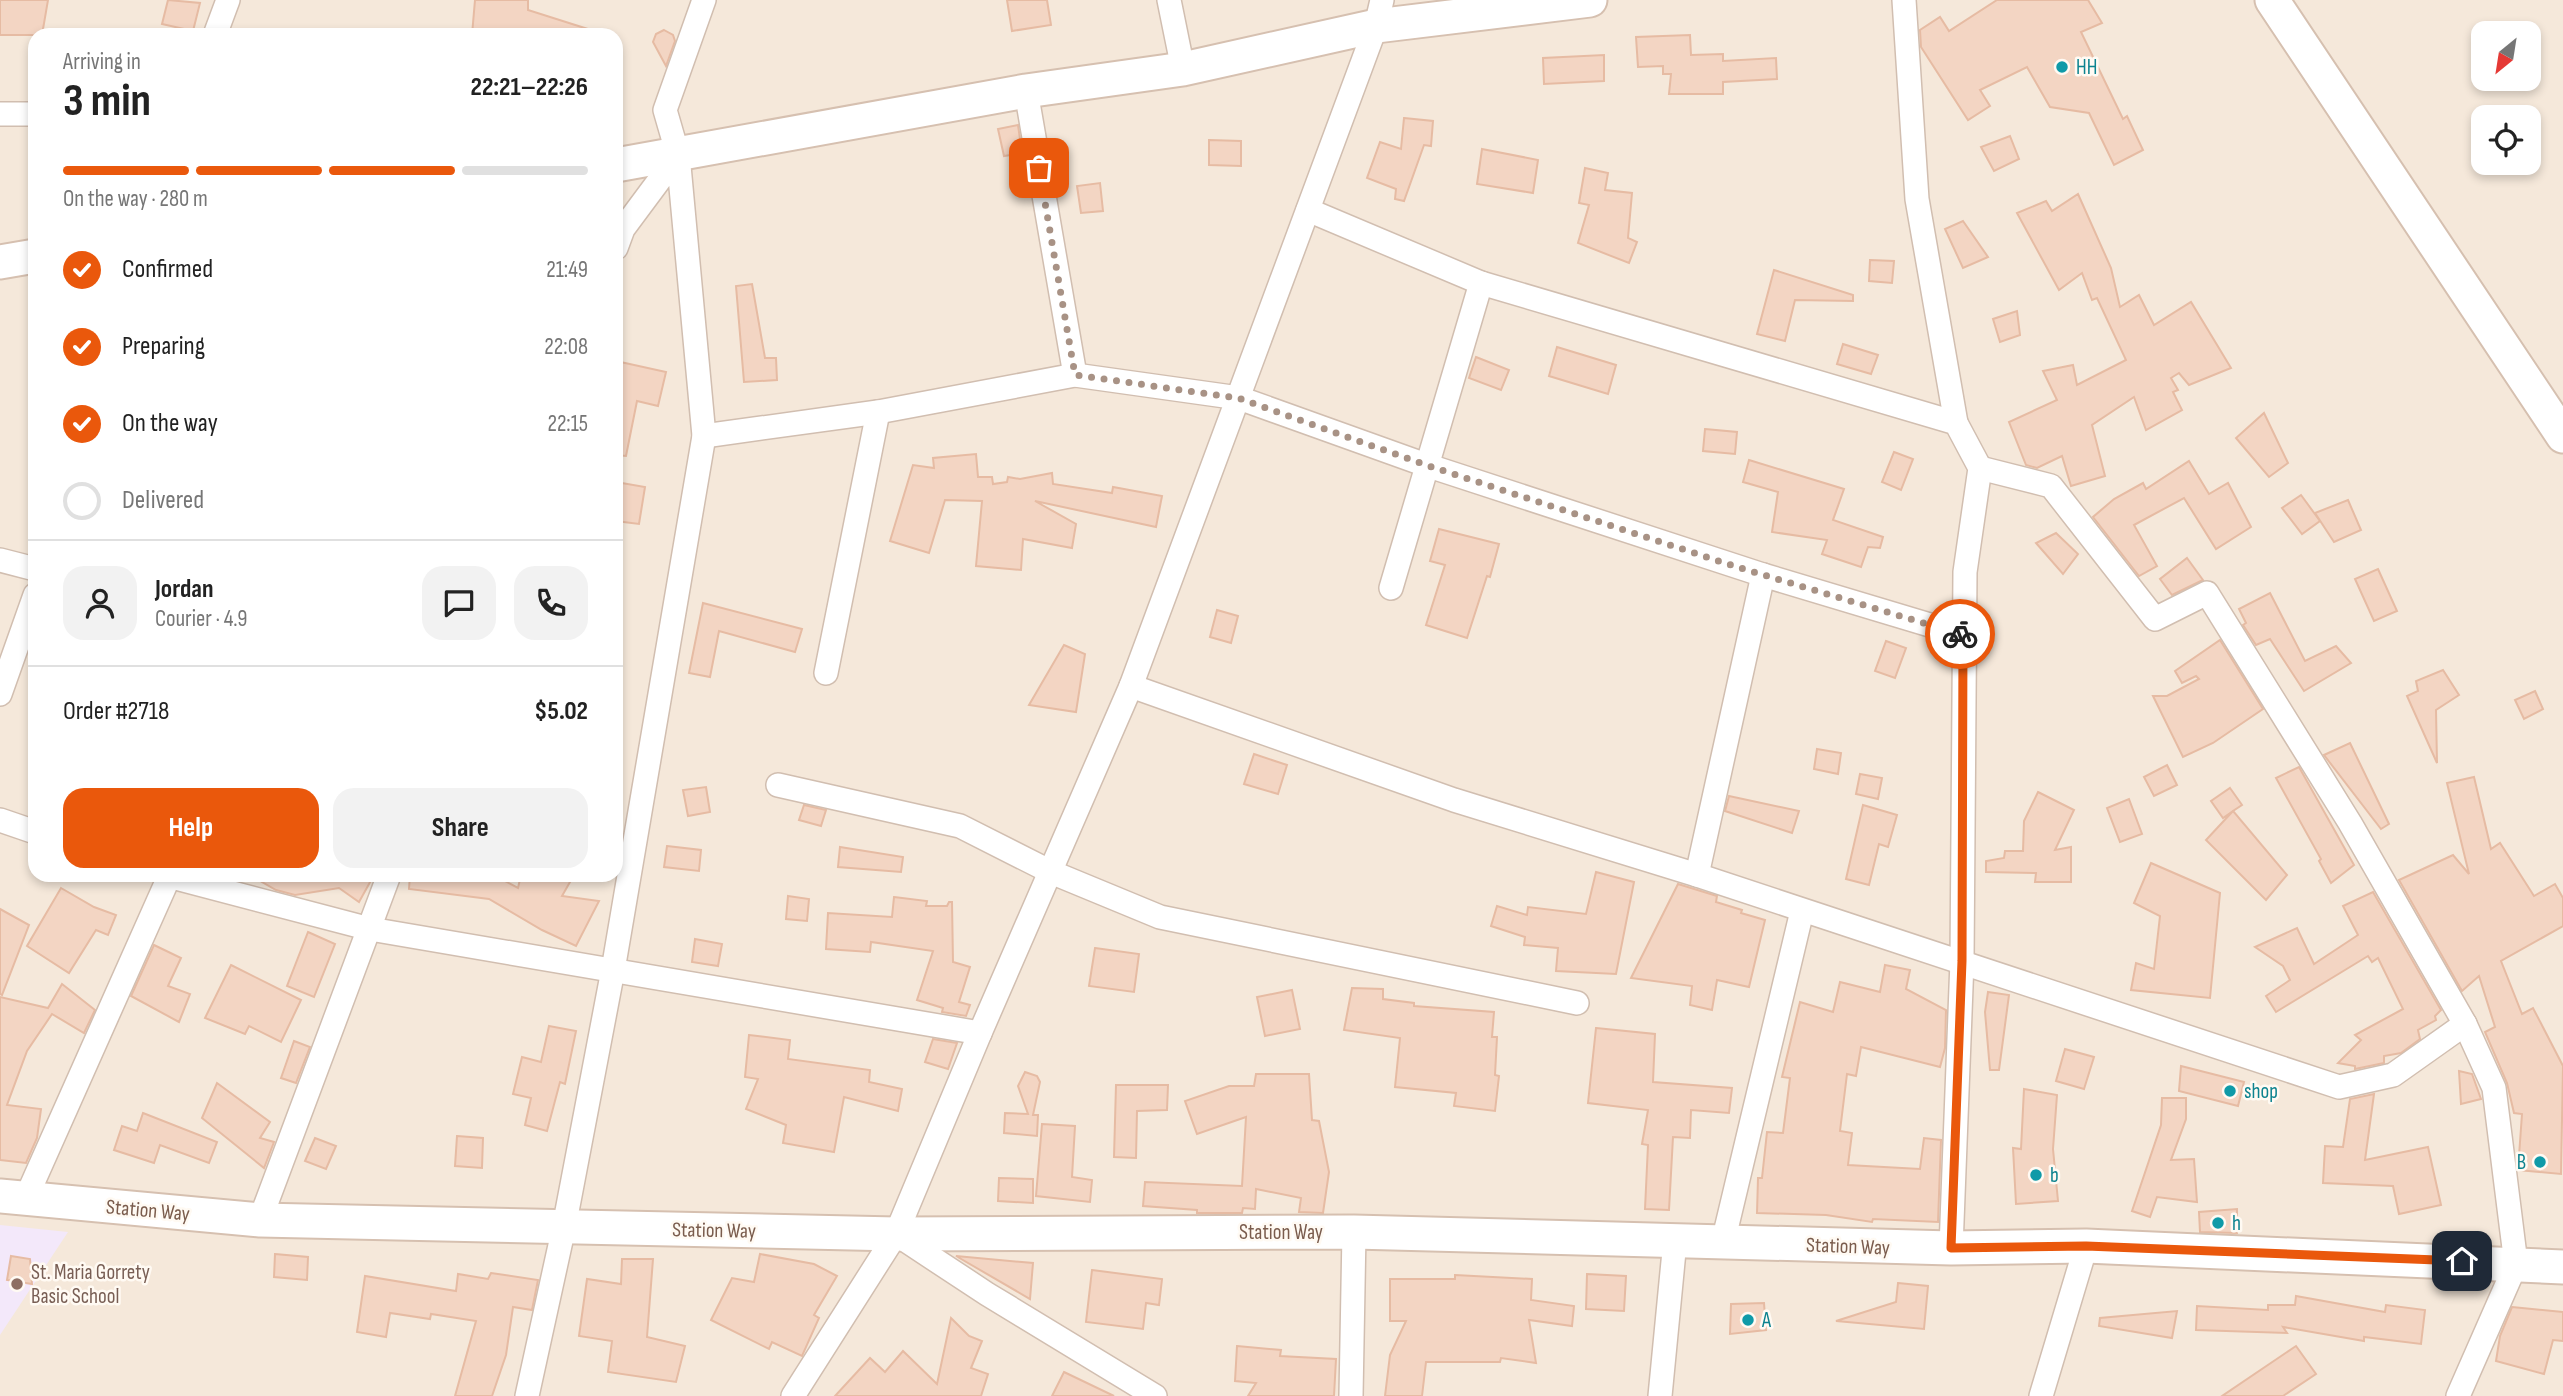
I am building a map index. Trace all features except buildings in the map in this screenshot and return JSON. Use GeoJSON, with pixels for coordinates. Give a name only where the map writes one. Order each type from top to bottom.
{"type":"FeatureCollection","features":[{"type":"Feature","properties":{"kind":"main road"},"geometry":{"type":"LineString","coordinates":[[623,164],[1026,91],[1183,69],[1379,13],[1590,0]]}},
{"type":"Feature","properties":{"kind":"main road"},"geometry":{"type":"LineString","coordinates":[[2272,0],[2563,436]]}},
{"type":"Feature","properties":{"kind":"main road"},"geometry":{"type":"LineString","coordinates":[[0,262],[28,257]]}},
{"type":"Feature","properties":{"kind":"main road","name":"Station Way"},"geometry":{"type":"LineString","coordinates":[[13,1197],[260,1220],[896,1234],[1354,1232],[1951,1248],[2086,1246],[2563,1267]]}},
{"type":"Feature","properties":{"kind":"street"},"geometry":{"type":"LineString","coordinates":[[218,28],[228,0]]}},
{"type":"Feature","properties":{"kind":"street"},"geometry":{"type":"LineString","coordinates":[[527,1396],[564,1227],[612,970],[704,436],[678,155],[665,110],[705,0]]}},
{"type":"Feature","properties":{"kind":"street"},"geometry":{"type":"LineString","coordinates":[[1169,0],[1183,69]]}},
{"type":"Feature","properties":{"kind":"street"},"geometry":{"type":"LineString","coordinates":[[1904,0],[1917,199],[1956,423],[1980,468],[1965,572],[1962,961],[1951,1248]]}},
{"type":"Feature","properties":{"kind":"street"},"geometry":{"type":"LineString","coordinates":[[793,1396],[896,1234],[1131,686],[1379,13]]}},
{"type":"Feature","properties":{"kind":"street"},"geometry":{"type":"LineString","coordinates":[[1026,91],[1075,375]]}},
{"type":"Feature","properties":{"kind":"street"},"geometry":{"type":"LineString","coordinates":[[0,114],[28,114]]}},
{"type":"Feature","properties":{"kind":"street"},"geometry":{"type":"LineString","coordinates":[[623,229],[678,155]]}},
{"type":"Feature","properties":{"kind":"street"},"geometry":{"type":"LineString","coordinates":[[1308,210],[1480,283],[1956,423]]}},
{"type":"Feature","properties":{"kind":"street"},"geometry":{"type":"LineString","coordinates":[[1391,588],[1480,283]]}},
{"type":"Feature","properties":{"kind":"street"},"geometry":{"type":"LineString","coordinates":[[704,436],[878,412],[1075,375],[1238,398],[1426,465],[1763,575],[1963,635]]}},
{"type":"Feature","properties":{"kind":"street"},"geometry":{"type":"LineString","coordinates":[[826,673],[878,412]]}},
{"type":"Feature","properties":{"kind":"street"},"geometry":{"type":"LineString","coordinates":[[1980,468],[2051,486],[2155,619],[2207,593],[2321,774],[2465,1024],[2494,1088],[2516,1264],[2458,1396]]}},
{"type":"Feature","properties":{"kind":"street"},"geometry":{"type":"LineString","coordinates":[[0,560],[28,567]]}},
{"type":"Feature","properties":{"kind":"street"},"geometry":{"type":"LineString","coordinates":[[1697,875],[1763,575]]}},
{"type":"Feature","properties":{"kind":"street"},"geometry":{"type":"LineString","coordinates":[[0,694],[28,615]]}},
{"type":"Feature","properties":{"kind":"street"},"geometry":{"type":"LineString","coordinates":[[1131,686],[1454,800],[1697,875],[2339,1087],[2393,1075],[2465,1024]]}},
{"type":"Feature","properties":{"kind":"street"},"geometry":{"type":"LineString","coordinates":[[778,785],[960,826],[1051,872],[1160,917],[1577,1003]]}},
{"type":"Feature","properties":{"kind":"street"},"geometry":{"type":"LineString","coordinates":[[0,820],[28,830]]}},
{"type":"Feature","properties":{"kind":"street"},"geometry":{"type":"LineString","coordinates":[[13,1197],[164,882]]}},
{"type":"Feature","properties":{"kind":"street"},"geometry":{"type":"LineString","coordinates":[[190,882],[370,929],[980,1033]]}},
{"type":"Feature","properties":{"kind":"street"},"geometry":{"type":"LineString","coordinates":[[260,1220],[387,882]]}},
{"type":"Feature","properties":{"kind":"street"},"geometry":{"type":"LineString","coordinates":[[1723,1242],[1802,911]]}},
{"type":"Feature","properties":{"kind":"street"},"geometry":{"type":"LineString","coordinates":[[1351,1396],[1354,1232]]}},
{"type":"Feature","properties":{"kind":"street"},"geometry":{"type":"LineString","coordinates":[[896,1234],[987,1294],[1155,1396]]}},
{"type":"Feature","properties":{"kind":"street"},"geometry":{"type":"LineString","coordinates":[[1660,1396],[1675,1241]]}},
{"type":"Feature","properties":{"kind":"street"},"geometry":{"type":"LineString","coordinates":[[2041,1396],[2086,1246]]}},
{"type":"Feature","properties":{"kind":"shaded area"},"geometry":{"type":"Polygon","coordinates":[[[0,0],[2563,0],[2563,1396],[0,1396],[0,0]]]}},
{"type":"Feature","properties":{"kind":"shaded area","name":"St. Maria Gorrety Basic School"},"geometry":{"type":"Polygon","coordinates":[[[0,1225],[68,1232],[0,1335],[0,1225]]]}},
{"type":"Feature","properties":{"kind":"way so far"},"geometry":{"type":"LineString","coordinates":[[1039,168],[1075,375],[1238,398],[1426,465],[1737,567],[1960,634]]}},
{"type":"Feature","properties":{"kind":"place","name":"HH"},"geometry":{"type":"Point","coordinates":[2062,67]}},
{"type":"Feature","properties":{"kind":"place","name":"shop"},"geometry":{"type":"Point","coordinates":[2230,1091]}},
{"type":"Feature","properties":{"kind":"place","name":"B"},"geometry":{"type":"Point","coordinates":[2540,1162]}},
{"type":"Feature","properties":{"kind":"place","name":"b"},"geometry":{"type":"Point","coordinates":[2036,1175]}},
{"type":"Feature","properties":{"kind":"place","name":"h"},"geometry":{"type":"Point","coordinates":[2218,1223]}},
{"type":"Feature","properties":{"kind":"place","name":"St. Maria Gorrety Basic School"},"geometry":{"type":"Point","coordinates":[17,1284]}},
{"type":"Feature","properties":{"kind":"place","name":"A"},"geometry":{"type":"Point","coordinates":[1748,1320]}},
{"type":"Feature","properties":{"kind":"route"},"geometry":{"type":"LineString","coordinates":[[1960,634],[1963,635],[1962,961],[1951,1248],[2086,1246],[2462,1261]]}}]}
